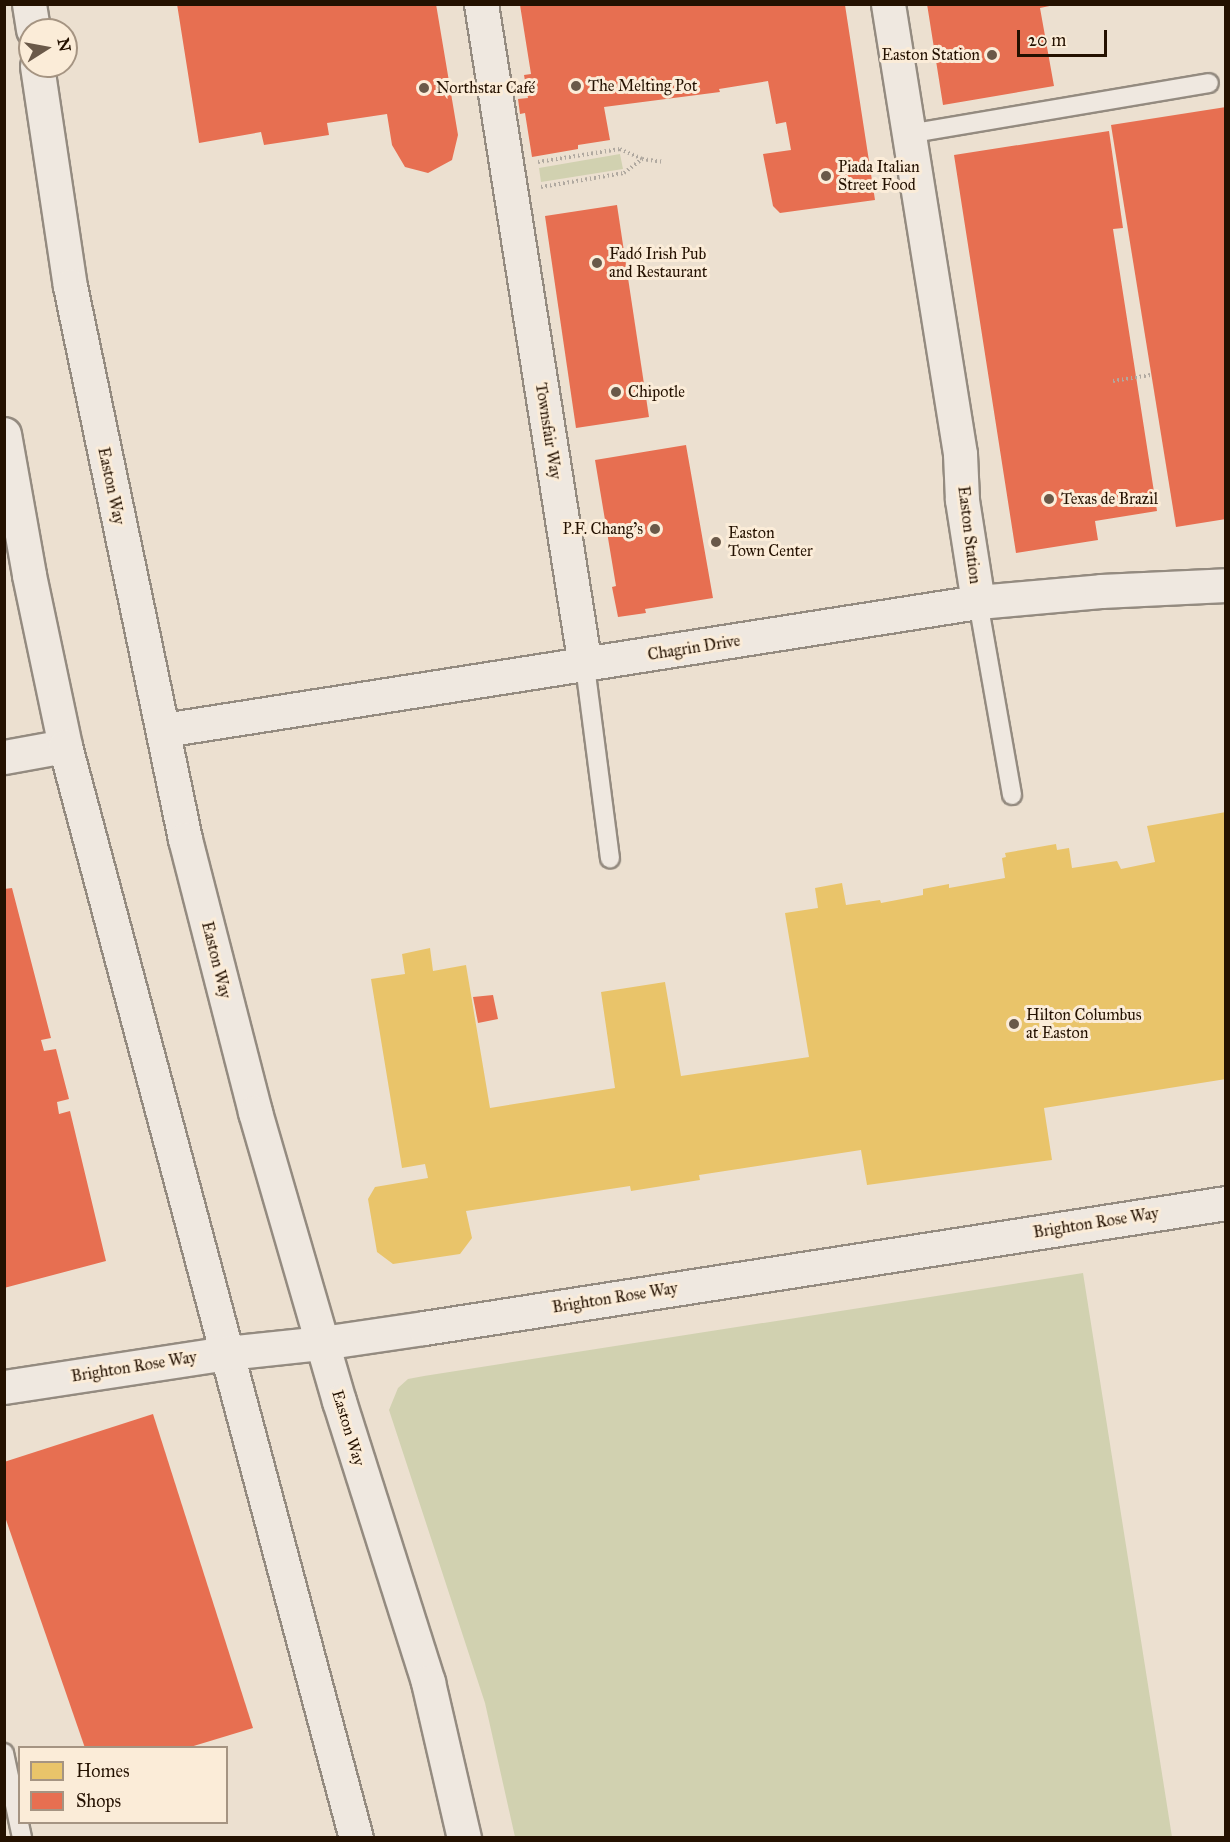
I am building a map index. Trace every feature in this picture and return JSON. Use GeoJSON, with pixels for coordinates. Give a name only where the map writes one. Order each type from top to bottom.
{"type":"FeatureCollection","features":[{"type":"Feature","properties":{"kind":"street","name":"Townsfair Way"},"geometry":{"type":"LineString","coordinates":[[481,4],[585,666]]}},
{"type":"Feature","properties":{"kind":"street","name":"Easton Station"},"geometry":{"type":"LineString","coordinates":[[888,4],[962,465],[962,500],[978,603]]}},
{"type":"Feature","properties":{"kind":"street","name":"Easton Way"},"geometry":{"type":"LineString","coordinates":[[40,78],[70,286],[185,839],[255,1112],[322,1343],[428,1682],[464,1838]]}},
{"type":"Feature","properties":{"kind":"street"},"geometry":{"type":"LineString","coordinates":[[4,434],[29,575],[65,746],[356,1838]]}},
{"type":"Feature","properties":{"kind":"street","name":"Chagrin Drive"},"geometry":{"type":"LineString","coordinates":[[164,730],[978,603],[1101,591],[1226,585]]}},
{"type":"Feature","properties":{"kind":"street"},"geometry":{"type":"LineString","coordinates":[[4,757],[65,746]]}},
{"type":"Feature","properties":{"kind":"street","name":"Brighton Rose Way"},"geometry":{"type":"LineString","coordinates":[[4,1387],[227,1353],[322,1343],[1226,1203]]}},
{"type":"Feature","properties":{"kind":"lane"},"geometry":{"type":"LineString","coordinates":[[908,134],[1209,83]]}},
{"type":"Feature","properties":{"kind":"lane"},"geometry":{"type":"LineString","coordinates":[[978,603],[1012,795]]}},
{"type":"Feature","properties":{"kind":"lane","name":"Townsfair Way"},"geometry":{"type":"LineString","coordinates":[[585,666],[610,858]]}},
{"type":"Feature","properties":{"kind":"lane"},"geometry":{"type":"LineString","coordinates":[[4,1753],[18,1819]]}},
{"type":"Feature","properties":{"kind":"path"},"geometry":{"type":"LineString","coordinates":[[509,179],[536,162],[620,149],[642,159],[664,162]]}},
{"type":"Feature","properties":{"kind":"path"},"geometry":{"type":"LineString","coordinates":[[509,179],[540,187],[624,173],[642,159]]}},
{"type":"Feature","properties":{"kind":"path"},"geometry":{"type":"LineString","coordinates":[[1113,381],[1151,375]]}},
{"type":"Feature","properties":{"kind":"green space"},"geometry":{"type":"Polygon","coordinates":[[[620,154],[623,169],[541,182],[539,168],[620,154]]]}},
{"type":"Feature","properties":{"kind":"green space"},"geometry":{"type":"Polygon","coordinates":[[[1083,1273],[1172,1837],[515,1837],[485,1703],[389,1410],[398,1388],[408,1379],[424,1376],[1083,1273]]]}},
{"type":"Feature","properties":{"kind":"building: Homes","name":"Hilton Columbus at Easton"},"geometry":{"type":"Polygon","coordinates":[[[1226,812],[1226,1079],[1044,1108],[1052,1160],[867,1185],[861,1150],[699,1175],[700,1180],[631,1191],[630,1186],[466,1211],[472,1238],[460,1254],[393,1264],[377,1252],[368,1199],[375,1187],[428,1178],[425,1164],[402,1168],[371,979],[405,974],[402,954],[430,948],[433,971],[466,965],[490,1108],[615,1088],[601,992],[665,982],[681,1076],[809,1057],[785,913],[818,908],[815,888],[842,883],[846,905],[880,900],[881,903],[923,895],[923,889],[949,884],[949,888],[1005,878],[1002,858],[1006,857],[1005,853],[1056,844],[1057,850],[1069,848],[1072,868],[1117,861],[1121,869],[1155,862],[1147,826],[1226,812]]]}},
{"type":"Feature","properties":{"kind":"building: Shops"},"geometry":{"type":"Polygon","coordinates":[[[177,4],[436,4],[458,135],[452,160],[428,173],[405,167],[392,145],[387,114],[327,123],[329,135],[297,140],[264,145],[261,132],[199,143],[177,4]]]}},
{"type":"Feature","properties":{"kind":"building: Shops","name":"Easton Station"},"geometry":{"type":"Polygon","coordinates":[[[927,4],[1059,4],[1040,8],[1054,86],[943,105],[927,4]]]}},
{"type":"Feature","properties":{"kind":"building: Shops"},"geometry":{"type":"Polygon","coordinates":[[[520,5],[845,5],[875,200],[780,213],[773,206],[763,154],[791,150],[786,122],[776,124],[768,81],[719,89],[720,92],[604,107],[610,140],[578,145],[578,149],[532,157],[525,113],[520,114],[518,99],[528,98],[524,75],[531,74],[520,5]]]}},
{"type":"Feature","properties":{"kind":"building: Shops"},"geometry":{"type":"Polygon","coordinates":[[[1226,107],[1226,519],[1176,527],[1111,125],[1226,107]]]}},
{"type":"Feature","properties":{"kind":"building: Shops"},"geometry":{"type":"Polygon","coordinates":[[[1109,131],[1123,228],[1113,229],[1157,511],[1095,521],[1098,540],[1016,553],[954,155],[1109,131]]]}},
{"type":"Feature","properties":{"kind":"building: Shops"},"geometry":{"type":"Polygon","coordinates":[[[617,205],[649,417],[576,428],[545,216],[617,205]]]}},
{"type":"Feature","properties":{"kind":"building: Shops"},"geometry":{"type":"Polygon","coordinates":[[[686,445],[713,598],[645,609],[646,613],[618,617],[612,587],[616,586],[595,460],[686,445]]]}},
{"type":"Feature","properties":{"kind":"building: Shops"},"geometry":{"type":"Polygon","coordinates":[[[12,888],[51,1038],[41,1040],[44,1051],[56,1049],[69,1099],[57,1102],[59,1114],[70,1111],[106,1261],[4,1288],[4,889],[12,888]]]}},
{"type":"Feature","properties":{"kind":"building: Shops"},"geometry":{"type":"Polygon","coordinates":[[[493,995],[498,1019],[478,1023],[473,997],[493,995]]]}},
{"type":"Feature","properties":{"kind":"building: Shops"},"geometry":{"type":"Polygon","coordinates":[[[153,1414],[253,1728],[194,1746],[84,1746],[4,1514],[4,1462],[153,1414]]]}},
{"type":"Feature","properties":{"kind":"place","name":"Easton Station"},"geometry":{"type":"Point","coordinates":[992,55]}},
{"type":"Feature","properties":{"kind":"place","name":"The Melting Pot"},"geometry":{"type":"Point","coordinates":[576,86]}},
{"type":"Feature","properties":{"kind":"place","name":"Northstar Café"},"geometry":{"type":"Point","coordinates":[424,88]}},
{"type":"Feature","properties":{"kind":"place","name":"Piada Italian Street Food"},"geometry":{"type":"Point","coordinates":[826,176]}},
{"type":"Feature","properties":{"kind":"place","name":"Fadó Irish Pub and Restaurant"},"geometry":{"type":"Point","coordinates":[597,263]}},
{"type":"Feature","properties":{"kind":"place","name":"Chipotle"},"geometry":{"type":"Point","coordinates":[616,392]}},
{"type":"Feature","properties":{"kind":"place","name":"Texas de Brazil"},"geometry":{"type":"Point","coordinates":[1049,499]}},
{"type":"Feature","properties":{"kind":"place","name":"P.F. Chang's"},"geometry":{"type":"Point","coordinates":[655,529]}},
{"type":"Feature","properties":{"kind":"place","name":"Easton Town Center"},"geometry":{"type":"Point","coordinates":[716,542]}},
{"type":"Feature","properties":{"kind":"place","name":"Hilton Columbus at Easton"},"geometry":{"type":"Point","coordinates":[1014,1024]}}]}
